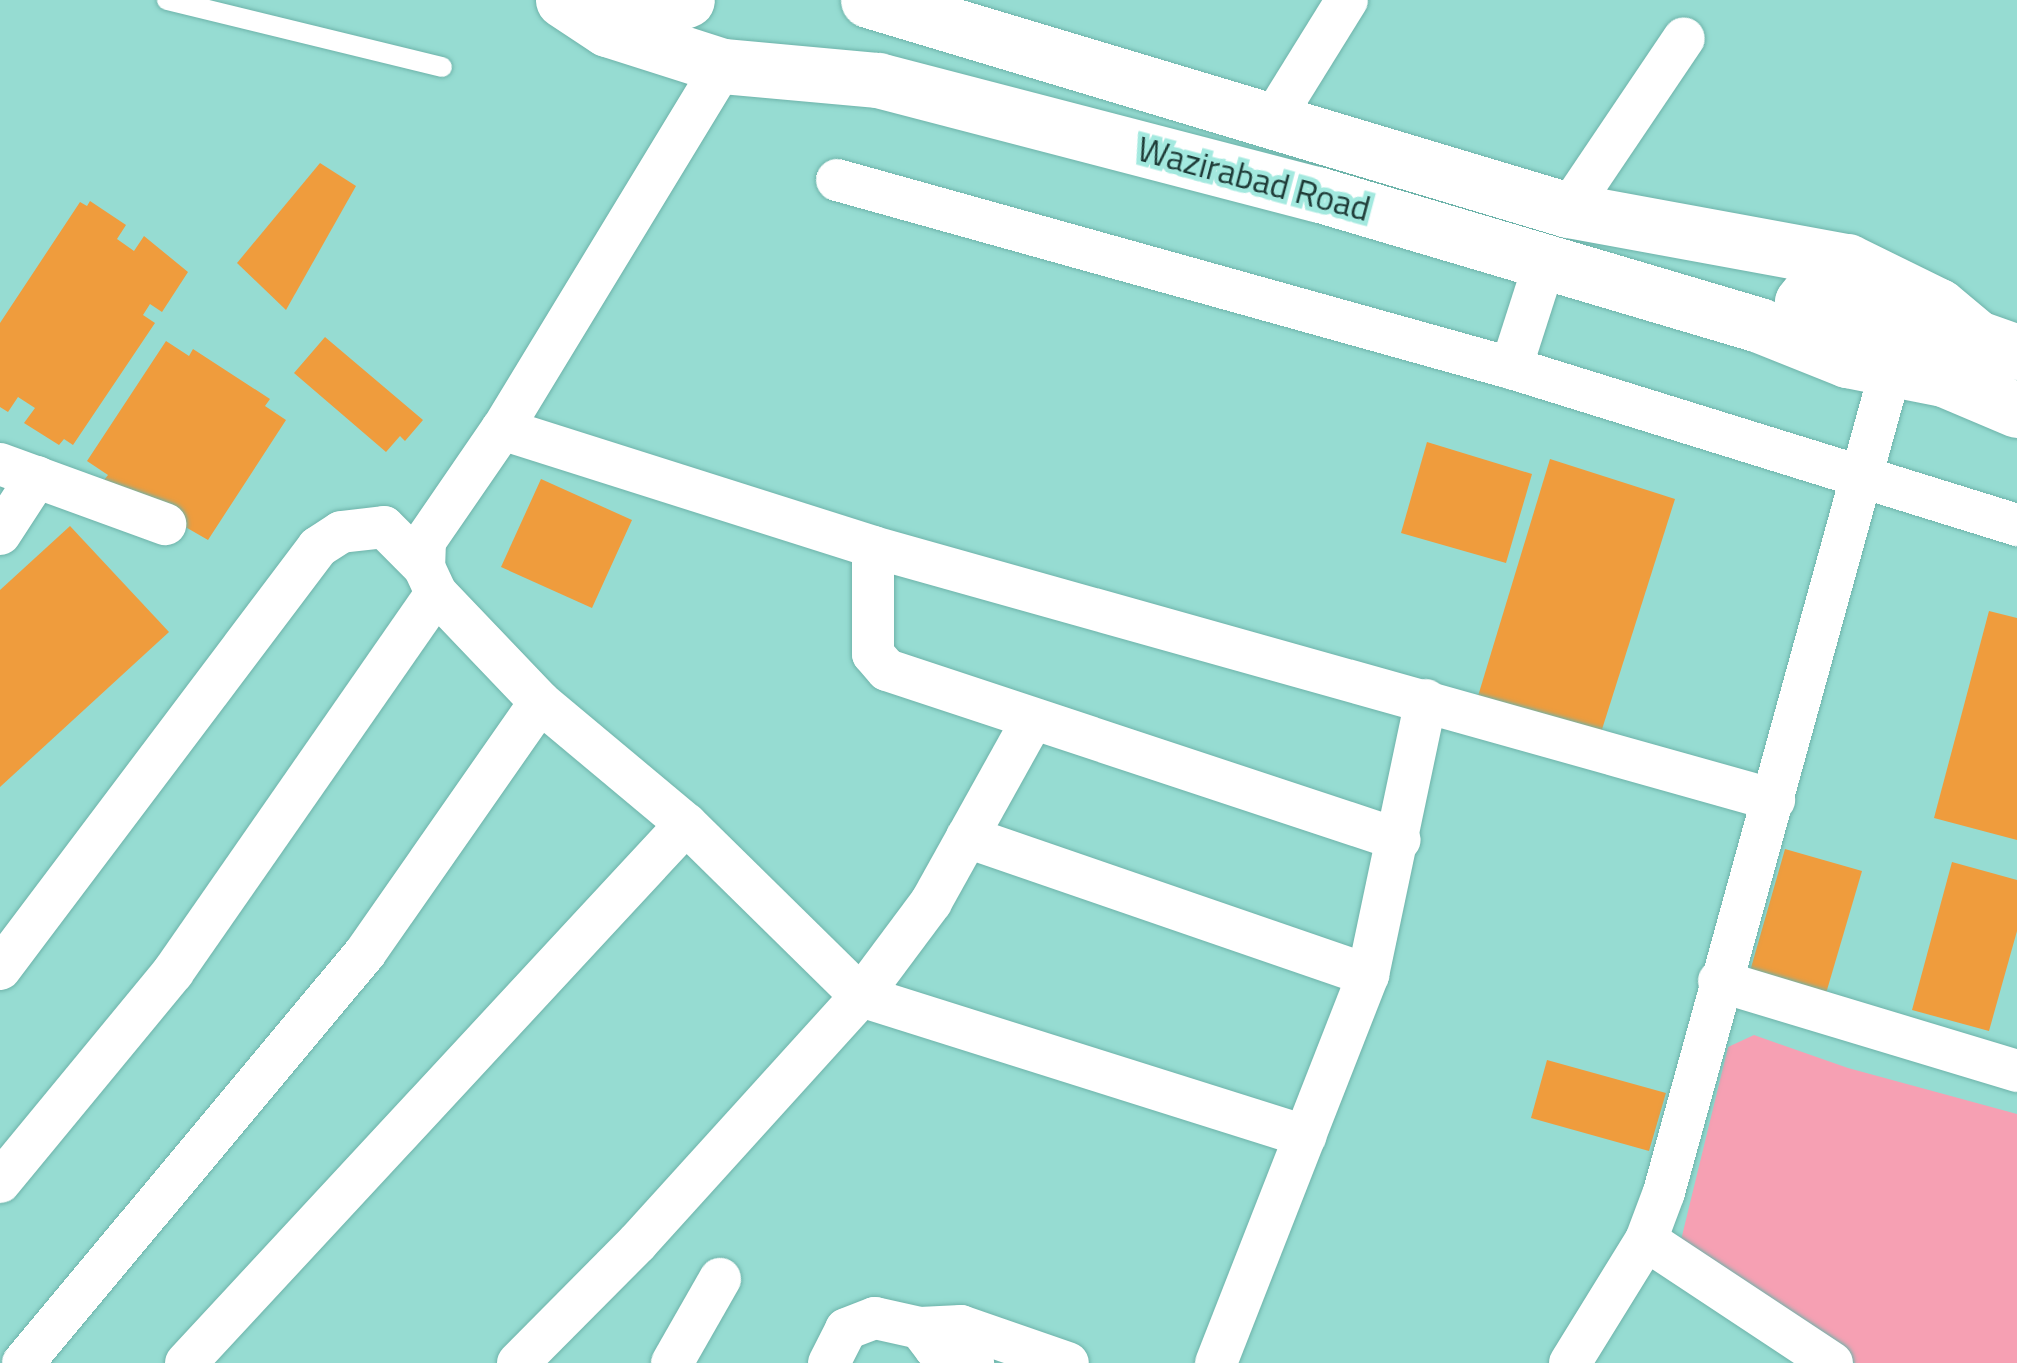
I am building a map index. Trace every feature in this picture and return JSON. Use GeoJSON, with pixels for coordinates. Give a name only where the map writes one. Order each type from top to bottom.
{"type":"FeatureCollection","features":[{"type":"Feature","properties":{"kind":"highway","name":"Wazirabad Road"},"geometry":{"type":"LineString","coordinates":[[563,0],[607,28],[723,66],[878,80],[1317,194],[1917,374],[2017,410]]}},
{"type":"Feature","properties":{"kind":"highway"},"geometry":{"type":"LineString","coordinates":[[600,0],[665,6],[686,0]]}},
{"type":"Feature","properties":{"kind":"highway","name":"Wazirabad Road"},"geometry":{"type":"LineString","coordinates":[[868,0],[1270,124],[1568,210],[1846,262],[1939,306],[1997,344]]}},
{"type":"Feature","properties":{"kind":"highway","name":"Wazirabad Road"},"geometry":{"type":"LineString","coordinates":[[1917,374],[1808,318],[1802,302],[1813,288],[1838,289],[1997,344]]}},
{"type":"Feature","properties":{"kind":"street"},"geometry":{"type":"LineString","coordinates":[[1270,124],[1347,0]]}},
{"type":"Feature","properties":{"kind":"street"},"geometry":{"type":"LineString","coordinates":[[1568,210],[1684,38]]}},
{"type":"Feature","properties":{"kind":"street"},"geometry":{"type":"LineString","coordinates":[[0,1182],[173,972],[430,580],[425,541],[502,429],[723,66]]}},
{"type":"Feature","properties":{"kind":"street"},"geometry":{"type":"LineString","coordinates":[[836,180],[1512,368],[1858,471],[2017,524]]}},
{"type":"Feature","properties":{"kind":"street"},"geometry":{"type":"LineString","coordinates":[[1512,368],[1545,262]]}},
{"type":"Feature","properties":{"kind":"street"},"geometry":{"type":"LineString","coordinates":[[1570,1363],[1646,1240],[1774,800],[1858,471],[1917,374]]}},
{"type":"Feature","properties":{"kind":"street"},"geometry":{"type":"LineString","coordinates":[[502,429],[873,547],[1774,800]]}},
{"type":"Feature","properties":{"kind":"street"},"geometry":{"type":"LineString","coordinates":[[0,534],[19,470],[164,524]]}},
{"type":"Feature","properties":{"kind":"street"},"geometry":{"type":"LineString","coordinates":[[0,969],[318,547],[341,532],[384,527],[540,702],[686,824],[861,996],[1306,1136]]}},
{"type":"Feature","properties":{"kind":"street"},"geometry":{"type":"LineString","coordinates":[[873,547],[873,654],[887,670],[1031,722],[1400,840]]}},
{"type":"Feature","properties":{"kind":"street"},"geometry":{"type":"LineString","coordinates":[[1216,1363],[1368,976],[1400,840],[1426,700]]}},
{"type":"Feature","properties":{"kind":"street"},"geometry":{"type":"LineString","coordinates":[[23,1363],[365,954],[540,702]]}},
{"type":"Feature","properties":{"kind":"street"},"geometry":{"type":"LineString","coordinates":[[518,1363],[638,1242],[861,996],[932,902],[1031,722]]}},
{"type":"Feature","properties":{"kind":"street"},"geometry":{"type":"LineString","coordinates":[[186,1363],[686,824]]}},
{"type":"Feature","properties":{"kind":"street"},"geometry":{"type":"LineString","coordinates":[[967,837],[1368,976]]}},
{"type":"Feature","properties":{"kind":"street"},"geometry":{"type":"LineString","coordinates":[[1720,981],[2017,1071]]}},
{"type":"Feature","properties":{"kind":"street"},"geometry":{"type":"LineString","coordinates":[[1646,1240],[1832,1363]]}},
{"type":"Feature","properties":{"kind":"street"},"geometry":{"type":"LineString","coordinates":[[672,1363],[720,1279]]}},
{"type":"Feature","properties":{"kind":"street"},"geometry":{"type":"LineString","coordinates":[[829,1363],[846,1329],[864,1319],[920,1328],[960,1326],[1068,1363]]}},
{"type":"Feature","properties":{"kind":"street"},"geometry":{"type":"LineString","coordinates":[[920,1328],[935,1348],[973,1363]]}},
{"type":"Feature","properties":{"kind":"lane"},"geometry":{"type":"LineString","coordinates":[[167,0],[442,67]]}},
{"type":"Feature","properties":{"kind":"shaded area"},"geometry":{"type":"Polygon","coordinates":[[[1754,1035],[1848,1068],[2017,1114],[2017,1363],[1855,1363],[1681,1240],[1728,1047],[1754,1035]]]}},
{"type":"Feature","properties":{"kind":"building"},"geometry":{"type":"Polygon","coordinates":[[[320,163],[356,186],[286,310],[237,263],[320,163]]]}},
{"type":"Feature","properties":{"kind":"building"},"geometry":{"type":"Polygon","coordinates":[[[90,201],[126,225],[117,239],[134,251],[144,236],[188,272],[162,312],[150,304],[143,315],[155,323],[73,445],[64,439],[59,445],[24,423],[35,408],[18,397],[8,412],[0,407],[0,323],[80,202],[87,206],[90,201]]]}},
{"type":"Feature","properties":{"kind":"building"},"geometry":{"type":"Polygon","coordinates":[[[325,337],[423,420],[405,441],[400,436],[386,452],[294,373],[325,337]]]}},
{"type":"Feature","properties":{"kind":"building"},"geometry":{"type":"Polygon","coordinates":[[[166,341],[189,356],[193,349],[270,399],[265,406],[286,420],[208,540],[104,480],[108,475],[87,461],[166,341]]]}},
{"type":"Feature","properties":{"kind":"building"},"geometry":{"type":"Polygon","coordinates":[[[1427,442],[1532,474],[1506,563],[1401,533],[1427,442]]]}},
{"type":"Feature","properties":{"kind":"building"},"geometry":{"type":"Polygon","coordinates":[[[1550,459],[1675,499],[1598,742],[1475,706],[1550,459]]]}},
{"type":"Feature","properties":{"kind":"building"},"geometry":{"type":"Polygon","coordinates":[[[541,479],[632,520],[592,608],[501,567],[541,479]]]}},
{"type":"Feature","properties":{"kind":"building"},"geometry":{"type":"Polygon","coordinates":[[[70,526],[169,632],[0,787],[0,590],[70,526]]]}},
{"type":"Feature","properties":{"kind":"building"},"geometry":{"type":"Polygon","coordinates":[[[1989,611],[2017,618],[2017,840],[1934,818],[1989,611]]]}},
{"type":"Feature","properties":{"kind":"building"},"geometry":{"type":"Polygon","coordinates":[[[1785,849],[1862,871],[1822,1007],[1746,985],[1785,849]]]}},
{"type":"Feature","properties":{"kind":"building"},"geometry":{"type":"Polygon","coordinates":[[[1952,862],[2017,880],[2017,931],[1989,1031],[1912,1010],[1952,862]]]}},
{"type":"Feature","properties":{"kind":"building"},"geometry":{"type":"Polygon","coordinates":[[[1547,1060],[1666,1093],[1649,1151],[1531,1118],[1547,1060]]]}}]}
